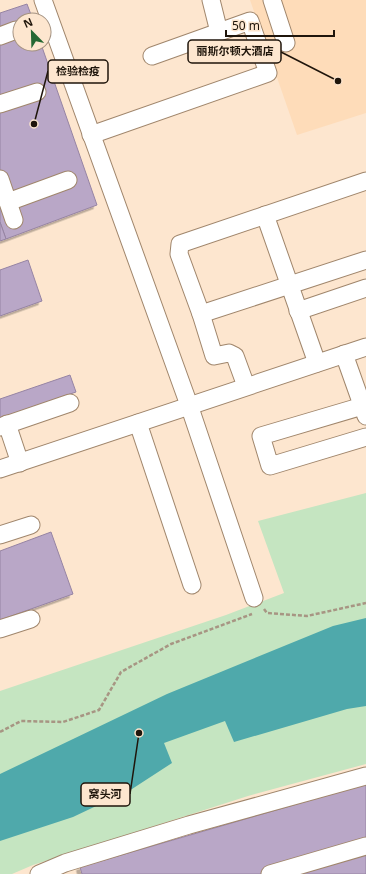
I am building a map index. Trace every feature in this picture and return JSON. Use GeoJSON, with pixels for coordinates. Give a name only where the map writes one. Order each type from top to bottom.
{"type":"FeatureCollection","features":[{"type":"Feature","properties":{"kind":"street"},"geometry":{"type":"LineString","coordinates":[[43,0],[189,405],[256,605]]}},
{"type":"Feature","properties":{"kind":"street"},"geometry":{"type":"LineString","coordinates":[[211,0],[219,32]]}},
{"type":"Feature","properties":{"kind":"street"},"geometry":{"type":"LineString","coordinates":[[272,0],[286,42]]}},
{"type":"Feature","properties":{"kind":"street"},"geometry":{"type":"LineString","coordinates":[[91,134],[268,73],[250,21],[152,56]]}},
{"type":"Feature","properties":{"kind":"street"},"geometry":{"type":"LineString","coordinates":[[0,104],[37,92]]}},
{"type":"Feature","properties":{"kind":"street"},"geometry":{"type":"LineString","coordinates":[[0,179],[14,220]]}},
{"type":"Feature","properties":{"kind":"street"},"geometry":{"type":"LineString","coordinates":[[8,202],[68,180]]}},
{"type":"Feature","properties":{"kind":"street"},"geometry":{"type":"LineString","coordinates":[[246,386],[235,356],[229,354],[214,356],[201,314],[179,254],[180,244],[366,181]]}},
{"type":"Feature","properties":{"kind":"street"},"geometry":{"type":"LineString","coordinates":[[265,215],[317,363]]}},
{"type":"Feature","properties":{"kind":"street"},"geometry":{"type":"LineString","coordinates":[[201,314],[366,260]]}},
{"type":"Feature","properties":{"kind":"street"},"geometry":{"type":"LineString","coordinates":[[298,311],[366,288]]}},
{"type":"Feature","properties":{"kind":"street"},"geometry":{"type":"LineString","coordinates":[[0,469],[366,347]]}},
{"type":"Feature","properties":{"kind":"street"},"geometry":{"type":"LineString","coordinates":[[344,354],[365,410],[260,436],[270,466],[366,437]]}},
{"type":"Feature","properties":{"kind":"street"},"geometry":{"type":"LineString","coordinates":[[20,463],[4,426],[70,402]]}},
{"type":"Feature","properties":{"kind":"street"},"geometry":{"type":"LineString","coordinates":[[138,423],[192,585]]}},
{"type":"Feature","properties":{"kind":"street"},"geometry":{"type":"LineString","coordinates":[[0,534],[30,525]]}},
{"type":"Feature","properties":{"kind":"street"},"geometry":{"type":"LineString","coordinates":[[0,629],[31,619]]}},
{"type":"Feature","properties":{"kind":"street"},"geometry":{"type":"LineString","coordinates":[[39,874],[65,863],[188,825],[366,776]]}},
{"type":"Feature","properties":{"kind":"street"},"geometry":{"type":"LineString","coordinates":[[270,874],[366,846]]}},
{"type":"Feature","properties":{"kind":"path"},"geometry":{"type":"LineString","coordinates":[[0,732],[21,721],[63,722],[99,710],[121,672],[171,644],[256,605],[267,613],[307,616],[366,603]]}},
{"type":"Feature","properties":{"kind":"shaded area"},"geometry":{"type":"Polygon","coordinates":[[[250,0],[366,0],[366,113],[297,135],[250,0]]]}},
{"type":"Feature","properties":{"kind":"green space"},"geometry":{"type":"Polygon","coordinates":[[[366,493],[366,764],[248,796],[33,865],[12,874],[0,874],[0,691],[226,615],[284,593],[258,521],[366,493]]]}},
{"type":"Feature","properties":{"kind":"water"},"geometry":{"type":"Polygon","coordinates":[[[366,618],[366,706],[347,709],[234,742],[225,721],[164,743],[172,763],[132,789],[73,817],[0,841],[0,774],[167,694],[333,626],[366,618]]]}},
{"type":"Feature","properties":{"kind":"building"},"geometry":{"type":"Polygon","coordinates":[[[27,4],[30,12],[12,12],[12,52],[44,52],[97,205],[6,239],[0,222],[0,13],[27,4]]]}},
{"type":"Feature","properties":{"kind":"building"},"geometry":{"type":"Polygon","coordinates":[[[0,222],[6,239],[0,241],[0,222]]]}},
{"type":"Feature","properties":{"kind":"building"},"geometry":{"type":"Polygon","coordinates":[[[28,260],[42,301],[0,316],[0,270],[28,260]]]}},
{"type":"Feature","properties":{"kind":"building"},"geometry":{"type":"Polygon","coordinates":[[[70,375],[76,392],[0,418],[0,399],[70,375]]]}},
{"type":"Feature","properties":{"kind":"building"},"geometry":{"type":"Polygon","coordinates":[[[51,532],[73,594],[0,620],[0,551],[51,532]]]}},
{"type":"Feature","properties":{"kind":"building"},"geometry":{"type":"Polygon","coordinates":[[[366,784],[366,874],[82,874],[80,867],[366,784]]]}},
{"type":"Feature","properties":{"kind":"place","name":"丽斯尔顿大酒店"},"geometry":{"type":"Point","coordinates":[338,81]}},
{"type":"Feature","properties":{"kind":"place","name":"检验检疫"},"geometry":{"type":"Point","coordinates":[34,124]}},
{"type":"Feature","properties":{"kind":"place","name":"窝头河"},"geometry":{"type":"Point","coordinates":[139,733]}}]}
